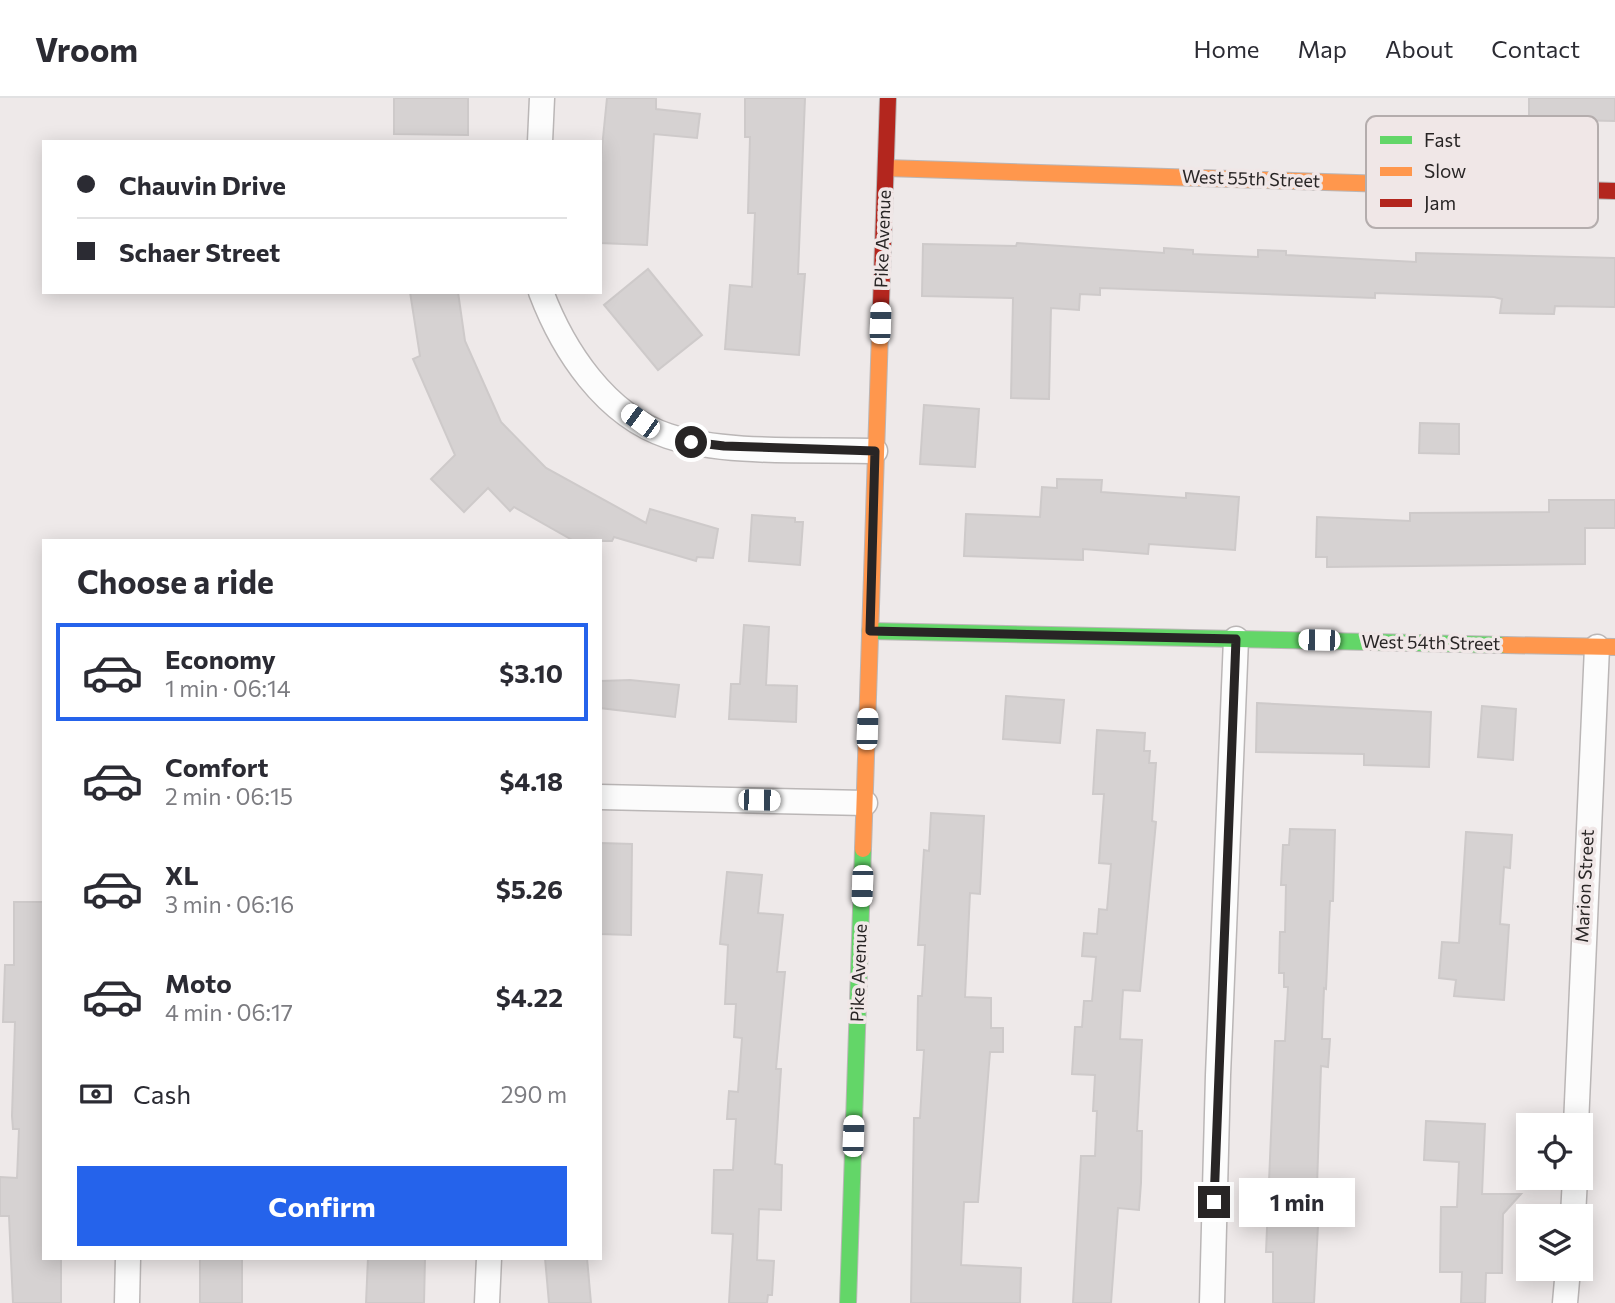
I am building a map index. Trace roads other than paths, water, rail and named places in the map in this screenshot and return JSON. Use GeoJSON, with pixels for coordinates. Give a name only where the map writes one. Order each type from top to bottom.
{"type":"FeatureCollection","features":[{"type":"Feature","properties":{"kind":"street"},"geometry":{"type":"LineString","coordinates":[[540,140],[542,98]]}},
{"type":"Feature","properties":{"kind":"street","name":"Pike Avenue"},"geometry":{"type":"LineString","coordinates":[[848,1303],[888,98]]}},
{"type":"Feature","properties":{"kind":"street","name":"West 55th Street"},"geometry":{"type":"LineString","coordinates":[[886,168],[1366,183]]}},
{"type":"Feature","properties":{"kind":"street"},"geometry":{"type":"LineString","coordinates":[[542,294],[569,354],[591,381],[640,421],[665,435],[724,446],[875,451]]}},
{"type":"Feature","properties":{"kind":"street","name":"West 54th Street"},"geometry":{"type":"LineString","coordinates":[[870,631],[1606,647]]}},
{"type":"Feature","properties":{"kind":"street"},"geometry":{"type":"LineString","coordinates":[[1212,1303],[1218,1075],[1236,639]]}},
{"type":"Feature","properties":{"kind":"street","name":"Marion Street"},"geometry":{"type":"LineString","coordinates":[[1577,1113],[1606,647]]}},
{"type":"Feature","properties":{"kind":"street"},"geometry":{"type":"LineString","coordinates":[[602,797],[865,803]]}},
{"type":"Feature","properties":{"kind":"street"},"geometry":{"type":"LineString","coordinates":[[127,1303],[128,1260]]}},
{"type":"Feature","properties":{"kind":"street"},"geometry":{"type":"LineString","coordinates":[[487,1303],[489,1260]]}},
{"type":"Feature","properties":{"kind":"street"},"geometry":{"type":"LineString","coordinates":[[1565,1303],[1567,1281]]}}]}
